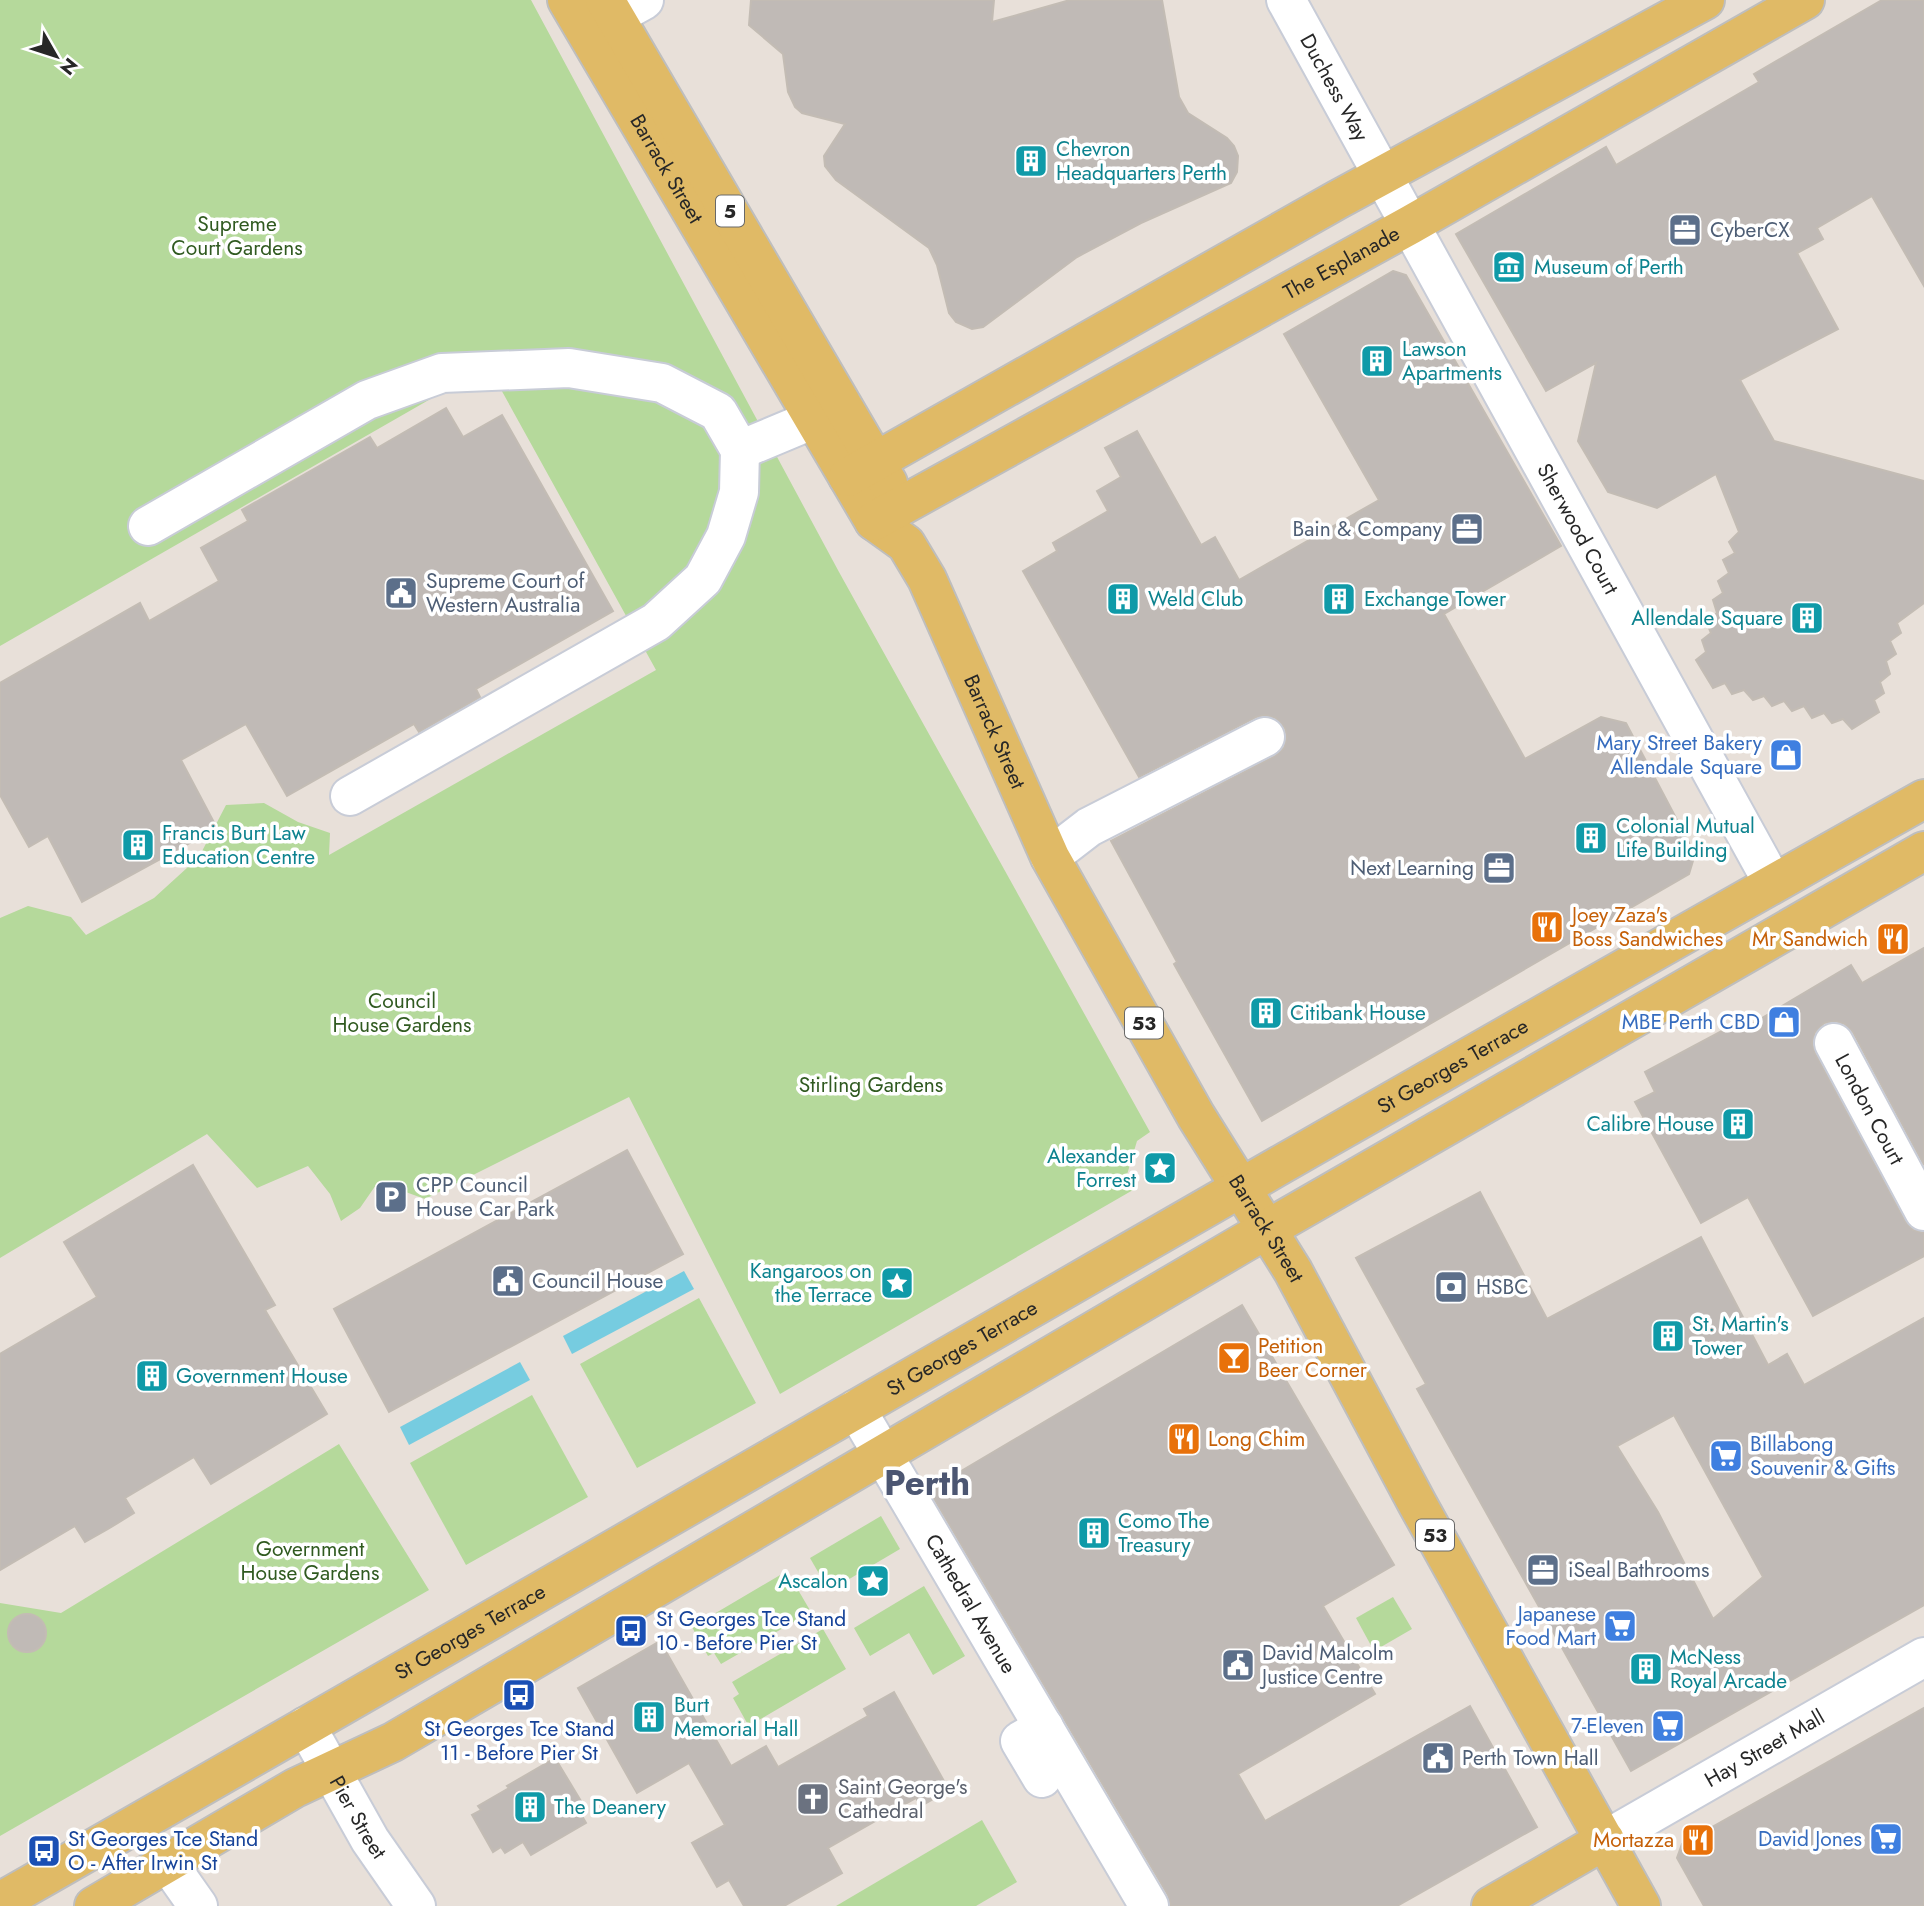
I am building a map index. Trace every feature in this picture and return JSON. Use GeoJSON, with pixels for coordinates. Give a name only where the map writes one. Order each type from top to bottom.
{"type":"FeatureCollection","features":[{"type":"Feature","properties":{"kind":"main road","name":"Barrack Street"},"geometry":{"type":"LineString","coordinates":[[567,0],[830,412]]}},
{"type":"Feature","properties":{"kind":"main road"},"geometry":{"type":"LineString","coordinates":[[861,469],[1383,174],[1705,0]]}},
{"type":"Feature","properties":{"kind":"main road","name":"The Esplanade"},"geometry":{"type":"LineString","coordinates":[[888,514],[1410,225],[1805,0]]}},
{"type":"Feature","properties":{"kind":"main road","name":"Barrack Street"},"geometry":{"type":"LineString","coordinates":[[621,5],[830,412],[927,579],[1050,856],[1240,1187],[1293,1271],[1425,1517],[1641,1906]]}},
{"type":"Feature","properties":{"kind":"main road","name":"St Georges Terrace"},"geometry":{"type":"LineString","coordinates":[[0,1902],[1240,1187],[1924,799]]}},
{"type":"Feature","properties":{"kind":"main road"},"geometry":{"type":"LineString","coordinates":[[94,1906],[295,1788],[393,1742],[884,1457],[1267,1230],[1924,851]]}},
{"type":"Feature","properties":{"kind":"main road"},"geometry":{"type":"LineString","coordinates":[[1491,1906],[1605,1840]]}},
{"type":"Feature","properties":{"kind":"street","name":"Duchess Way"},"geometry":{"type":"LineString","coordinates":[[1286,0],[1383,174]]}},
{"type":"Feature","properties":{"kind":"street","name":"Sherwood Court"},"geometry":{"type":"LineString","coordinates":[[1383,174],[1773,883]]}},
{"type":"Feature","properties":{"kind":"street"},"geometry":{"type":"LineString","coordinates":[[148,526],[367,400],[442,373],[569,368],[662,383],[718,412],[740,450],[739,492],[726,536],[704,579],[656,622],[350,796]]}},
{"type":"Feature","properties":{"kind":"street"},"geometry":{"type":"LineString","coordinates":[[740,450],[830,412]]}},
{"type":"Feature","properties":{"kind":"street"},"geometry":{"type":"LineString","coordinates":[[1050,856],[1089,827],[1265,737]]}},
{"type":"Feature","properties":{"kind":"street","name":"London Court"},"geometry":{"type":"LineString","coordinates":[[1834,1043],[1924,1211]]}},
{"type":"Feature","properties":{"kind":"street","name":"Cathedral Avenue"},"geometry":{"type":"LineString","coordinates":[[856,1409],[1149,1906]]}},
{"type":"Feature","properties":{"kind":"street","name":"Hay Street Mall"},"geometry":{"type":"LineString","coordinates":[[1605,1840],[1924,1657]]}},
{"type":"Feature","properties":{"kind":"street","name":"Pier Street"},"geometry":{"type":"LineString","coordinates":[[306,1726],[370,1840],[416,1906]]}},
{"type":"Feature","properties":{"kind":"street"},"geometry":{"type":"LineString","coordinates":[[1042,1779],[1020,1741],[1044,1727]]}},
{"type":"Feature","properties":{"kind":"street"},"geometry":{"type":"LineString","coordinates":[[167,1862],[198,1906]]}},
{"type":"Feature","properties":{"kind":"green space"},"geometry":{"type":"Polygon","coordinates":[[[0,0],[531,0],[839,572],[1150,1132],[1137,1141],[1126,1178],[1133,1190],[780,1394],[629,1097],[425,1199],[378,1182],[360,1208],[341,1221],[330,1194],[308,1166],[257,1188],[207,1134],[0,1258],[0,918],[28,906],[71,917],[86,935],[154,898],[199,857],[226,805],[264,803],[298,822],[330,833],[329,855],[656,670],[488,366],[0,646],[0,0]]]}},
{"type":"Feature","properties":{"kind":"green space"},"geometry":{"type":"Polygon","coordinates":[[[699,1298],[756,1403],[637,1468],[580,1364],[699,1298]]]}},
{"type":"Feature","properties":{"kind":"green space"},"geometry":{"type":"Polygon","coordinates":[[[532,1395],[588,1497],[466,1565],[410,1463],[532,1395]]]}},
{"type":"Feature","properties":{"kind":"green space","name":"Government House Gardens"},"geometry":{"type":"Polygon","coordinates":[[[339,1444],[429,1590],[0,1836],[0,1603],[61,1613],[339,1444]]]}},
{"type":"Feature","properties":{"kind":"green space"},"geometry":{"type":"Polygon","coordinates":[[[881,1516],[900,1549],[829,1591],[810,1558],[881,1516]]]}},
{"type":"Feature","properties":{"kind":"green space"},"geometry":{"type":"Polygon","coordinates":[[[787,1571],[811,1612],[721,1664],[714,1653],[708,1656],[692,1627],[787,1571]]]}},
{"type":"Feature","properties":{"kind":"green space"},"geometry":{"type":"Polygon","coordinates":[[[924,1586],[965,1656],[933,1675],[909,1633],[870,1656],[854,1628],[924,1586]]]}},
{"type":"Feature","properties":{"kind":"green space"},"geometry":{"type":"Polygon","coordinates":[[[1393,1597],[1412,1629],[1374,1651],[1356,1618],[1393,1597]]]}},
{"type":"Feature","properties":{"kind":"green space"},"geometry":{"type":"Polygon","coordinates":[[[823,1629],[846,1669],[752,1724],[747,1723],[733,1698],[739,1694],[732,1682],[823,1629]]]}},
{"type":"Feature","properties":{"kind":"green space"},"geometry":{"type":"Polygon","coordinates":[[[982,1820],[1017,1882],[976,1906],[836,1906],[982,1820]]]}},
{"type":"Feature","properties":{"kind":"water"},"geometry":{"type":"Polygon","coordinates":[[[684,1271],[694,1289],[572,1354],[563,1336],[684,1271]]]}},
{"type":"Feature","properties":{"kind":"water"},"geometry":{"type":"Polygon","coordinates":[[[520,1362],[530,1380],[409,1445],[400,1427],[520,1362]]]}},
{"type":"Feature","properties":{"kind":"building","name":"Chevron Headquarters Perth"},"geometry":{"type":"Polygon","coordinates":[[[751,0],[994,0],[992,22],[1070,0],[1162,0],[1179,97],[1188,113],[1227,138],[1234,146],[1238,156],[1237,172],[1231,183],[1141,223],[1077,257],[983,327],[972,329],[956,322],[949,313],[937,265],[929,248],[836,180],[825,166],[824,156],[845,124],[802,113],[795,107],[788,92],[783,54],[749,25],[751,0]]]}},
{"type":"Feature","properties":{"kind":"building"},"geometry":{"type":"Polygon","coordinates":[[[1882,0],[1924,0],[1924,286],[1872,196],[1817,228],[1823,239],[1797,253],[1838,329],[1740,380],[1774,441],[1924,481],[1924,603],[1897,623],[1901,633],[1890,641],[1896,654],[1886,661],[1890,674],[1880,682],[1884,693],[1874,700],[1879,712],[1852,729],[1843,719],[1832,723],[1824,713],[1812,718],[1804,706],[1792,711],[1784,701],[1772,706],[1764,696],[1753,700],[1744,690],[1732,694],[1725,683],[1713,688],[1696,660],[1706,652],[1702,640],[1711,633],[1706,621],[1717,613],[1713,600],[1723,593],[1718,581],[1729,573],[1723,560],[1735,553],[1729,542],[1739,532],[1716,474],[1657,508],[1608,492],[1578,441],[1596,363],[1546,391],[1456,234],[1606,147],[1616,165],[1759,82],[1754,74],[1882,0]]]}},
{"type":"Feature","properties":{"kind":"building"},"geometry":{"type":"Polygon","coordinates":[[[1393,271],[1406,275],[1561,546],[1444,614],[1525,759],[1601,717],[1626,723],[1695,854],[1689,874],[1262,1121],[1174,964],[1177,962],[1111,841],[1275,756],[1284,748],[1287,737],[1285,728],[1276,718],[1265,715],[1256,717],[1139,777],[1023,571],[1057,551],[1053,543],[1108,511],[1097,491],[1121,477],[1105,448],[1137,431],[1201,545],[1215,537],[1239,580],[1379,500],[1284,334],[1393,271]]]}},
{"type":"Feature","properties":{"kind":"building","name":"Supreme Court of Western Australia"},"geometry":{"type":"Polygon","coordinates":[[[446,408],[463,437],[502,415],[613,611],[476,689],[480,697],[419,732],[414,724],[287,796],[246,724],[181,760],[217,828],[82,902],[48,836],[29,847],[0,795],[0,683],[140,603],[149,621],[219,581],[201,548],[248,521],[242,510],[370,437],[377,448],[446,408]]]}},
{"type":"Feature","properties":{"kind":"building"},"geometry":{"type":"Polygon","coordinates":[[[1924,948],[1924,1165],[1853,1032],[1845,1024],[1835,1021],[1824,1023],[1815,1032],[1812,1043],[1905,1221],[1913,1230],[1924,1233],[1924,1256],[1813,1316],[1748,1197],[1701,1223],[1635,1102],[1655,1092],[1645,1072],[1748,1017],[1752,1024],[1851,965],[1862,983],[1924,948]]]}},
{"type":"Feature","properties":{"kind":"building","name":"Council House"},"geometry":{"type":"Polygon","coordinates":[[[627,1150],[683,1254],[389,1412],[334,1309],[627,1150]]]}},
{"type":"Feature","properties":{"kind":"building","name":"Government House"},"geometry":{"type":"Polygon","coordinates":[[[193,1165],[275,1305],[265,1310],[327,1414],[211,1484],[194,1457],[125,1498],[134,1513],[108,1529],[85,1542],[75,1526],[0,1570],[0,1354],[97,1297],[64,1242],[193,1165]]]}},
{"type":"Feature","properties":{"kind":"building"},"geometry":{"type":"Polygon","coordinates":[[[1480,1192],[1547,1319],[1701,1237],[1768,1365],[1787,1354],[1804,1385],[1924,1318],[1924,1605],[1631,1771],[1417,1389],[1426,1384],[1356,1258],[1480,1192]],[[1674,1415],[1617,1446],[1658,1512],[1713,1619],[1763,1577],[1674,1415]]]}},
{"type":"Feature","properties":{"kind":"building"},"geometry":{"type":"Polygon","coordinates":[[[1242,1305],[1394,1565],[1323,1606],[1375,1694],[1238,1774],[1265,1821],[1470,1706],[1537,1827],[1397,1906],[1171,1906],[1168,1895],[929,1490],[1242,1305]]]}},
{"type":"Feature","properties":{"kind":"building"},"geometry":{"type":"Polygon","coordinates":[[[27,1614],[40,1620],[46,1633],[40,1646],[27,1652],[14,1646],[8,1633],[14,1620],[27,1614]]]}},
{"type":"Feature","properties":{"kind":"building","name":"Saint George's Cathedral"},"geometry":{"type":"Polygon","coordinates":[[[660,1641],[731,1766],[766,1746],[778,1767],[868,1716],[864,1709],[894,1692],[949,1790],[921,1806],[916,1798],[828,1848],[842,1873],[784,1906],[744,1906],[729,1880],[717,1887],[692,1843],[725,1825],[689,1763],[637,1793],[578,1688],[660,1641]]]}},
{"type":"Feature","properties":{"kind":"building"},"geometry":{"type":"Polygon","coordinates":[[[1924,1708],[1924,1906],[1704,1906],[1677,1858],[1682,1844],[1924,1708]]]}},
{"type":"Feature","properties":{"kind":"building","name":"The Deanery"},"geometry":{"type":"Polygon","coordinates":[[[555,1758],[584,1806],[578,1809],[586,1823],[531,1855],[523,1842],[505,1853],[501,1847],[493,1852],[472,1815],[481,1810],[478,1806],[509,1788],[507,1786],[555,1758]]]}},
{"type":"Feature","properties":{"kind":"place","name":"Chevron Headquarters Perth"},"geometry":{"type":"Point","coordinates":[1031,161]}},
{"type":"Feature","properties":{"kind":"place","name":"CyberCX"},"geometry":{"type":"Point","coordinates":[1685,230]}},
{"type":"Feature","properties":{"kind":"place","name":"Museum of Perth"},"geometry":{"type":"Point","coordinates":[1509,267]}},
{"type":"Feature","properties":{"kind":"place","name":"Lawson Apartments"},"geometry":{"type":"Point","coordinates":[1377,361]}},
{"type":"Feature","properties":{"kind":"place","name":"Bain & Company"},"geometry":{"type":"Point","coordinates":[1467,529]}},
{"type":"Feature","properties":{"kind":"place","name":"Supreme Court of Western Australia"},"geometry":{"type":"Point","coordinates":[401,593]}},
{"type":"Feature","properties":{"kind":"place","name":"Weld Club"},"geometry":{"type":"Point","coordinates":[1123,599]}},
{"type":"Feature","properties":{"kind":"place","name":"Exchange Tower"},"geometry":{"type":"Point","coordinates":[1339,599]}},
{"type":"Feature","properties":{"kind":"place","name":"Allendale Square"},"geometry":{"type":"Point","coordinates":[1807,618]}},
{"type":"Feature","properties":{"kind":"place","name":"Mary Street Bakery Allendale Square"},"geometry":{"type":"Point","coordinates":[1786,755]}},
{"type":"Feature","properties":{"kind":"place","name":"Colonial Mutual Life Building"},"geometry":{"type":"Point","coordinates":[1591,838]}},
{"type":"Feature","properties":{"kind":"place","name":"Francis Burt Law Education Centre"},"geometry":{"type":"Point","coordinates":[138,845]}},
{"type":"Feature","properties":{"kind":"place","name":"Next Learning"},"geometry":{"type":"Point","coordinates":[1499,868]}},
{"type":"Feature","properties":{"kind":"place","name":"Joey Zaza's Boss Sandwiches"},"geometry":{"type":"Point","coordinates":[1547,927]}},
{"type":"Feature","properties":{"kind":"place","name":"Mr Sandwich"},"geometry":{"type":"Point","coordinates":[1893,939]}},
{"type":"Feature","properties":{"kind":"place","name":"Citibank House"},"geometry":{"type":"Point","coordinates":[1266,1013]}},
{"type":"Feature","properties":{"kind":"place","name":"MBE Perth CBD"},"geometry":{"type":"Point","coordinates":[1784,1022]}},
{"type":"Feature","properties":{"kind":"place","name":"Calibre House"},"geometry":{"type":"Point","coordinates":[1738,1124]}},
{"type":"Feature","properties":{"kind":"place","name":"Alexander Forrest"},"geometry":{"type":"Point","coordinates":[1160,1168]}},
{"type":"Feature","properties":{"kind":"place","name":"CPP Council House Car Park"},"geometry":{"type":"Point","coordinates":[391,1197]}},
{"type":"Feature","properties":{"kind":"place","name":"Council House"},"geometry":{"type":"Point","coordinates":[508,1281]}},
{"type":"Feature","properties":{"kind":"place","name":"Kangaroos on the Terrace"},"geometry":{"type":"Point","coordinates":[897,1283]}},
{"type":"Feature","properties":{"kind":"place","name":"HSBC"},"geometry":{"type":"Point","coordinates":[1451,1287]}},
{"type":"Feature","properties":{"kind":"place","name":"St. Martin's Tower"},"geometry":{"type":"Point","coordinates":[1668,1336]}},
{"type":"Feature","properties":{"kind":"place","name":"Petition Beer Corner"},"geometry":{"type":"Point","coordinates":[1234,1358]}},
{"type":"Feature","properties":{"kind":"place","name":"Government House"},"geometry":{"type":"Point","coordinates":[152,1376]}},
{"type":"Feature","properties":{"kind":"place","name":"Long Chim"},"geometry":{"type":"Point","coordinates":[1184,1439]}},
{"type":"Feature","properties":{"kind":"place","name":"Billabong Souvenir & Gifts"},"geometry":{"type":"Point","coordinates":[1726,1456]}},
{"type":"Feature","properties":{"kind":"place","name":"Como The Treasury"},"geometry":{"type":"Point","coordinates":[1094,1533]}},
{"type":"Feature","properties":{"kind":"place","name":"iSeal Bathrooms"},"geometry":{"type":"Point","coordinates":[1543,1570]}},
{"type":"Feature","properties":{"kind":"place","name":"Ascalon"},"geometry":{"type":"Point","coordinates":[873,1581]}},
{"type":"Feature","properties":{"kind":"place","name":"Japanese Food Mart"},"geometry":{"type":"Point","coordinates":[1620,1626]}},
{"type":"Feature","properties":{"kind":"place","name":"St Georges Tce Stand 10 - Before Pier St"},"geometry":{"type":"Point","coordinates":[631,1631]}},
{"type":"Feature","properties":{"kind":"place","name":"David Malcolm Justice Centre"},"geometry":{"type":"Point","coordinates":[1238,1665]}},
{"type":"Feature","properties":{"kind":"place","name":"McNess Royal Arcade"},"geometry":{"type":"Point","coordinates":[1646,1669]}},
{"type":"Feature","properties":{"kind":"place","name":"St Georges Tce Stand 11 - Before Pier St"},"geometry":{"type":"Point","coordinates":[519,1695]}},
{"type":"Feature","properties":{"kind":"place","name":"Burt Memorial Hall"},"geometry":{"type":"Point","coordinates":[649,1717]}},
{"type":"Feature","properties":{"kind":"place","name":"7-Eleven"},"geometry":{"type":"Point","coordinates":[1668,1726]}},
{"type":"Feature","properties":{"kind":"place","name":"Perth Town Hall"},"geometry":{"type":"Point","coordinates":[1438,1758]}},
{"type":"Feature","properties":{"kind":"place","name":"Saint George's Cathedral"},"geometry":{"type":"Point","coordinates":[813,1799]}},
{"type":"Feature","properties":{"kind":"place","name":"The Deanery"},"geometry":{"type":"Point","coordinates":[530,1807]}},
{"type":"Feature","properties":{"kind":"place","name":"David Jones"},"geometry":{"type":"Point","coordinates":[1886,1839]}},
{"type":"Feature","properties":{"kind":"place","name":"Mortazza"},"geometry":{"type":"Point","coordinates":[1698,1840]}},
{"type":"Feature","properties":{"kind":"place","name":"St Georges Tce Stand O - After Irwin St"},"geometry":{"type":"Point","coordinates":[44,1851]}},
{"type":"Feature","properties":{"kind":"district","name":"Perth"},"geometry":{"type":"Point","coordinates":[927,1483]}},
{"type":"Feature","properties":{"kind":"park label","name":"Supreme Court Gardens"},"geometry":{"type":"Point","coordinates":[237,236]}},
{"type":"Feature","properties":{"kind":"park label","name":"Council House Gardens"},"geometry":{"type":"Point","coordinates":[402,1013]}},
{"type":"Feature","properties":{"kind":"park label","name":"Stirling Gardens"},"geometry":{"type":"Point","coordinates":[871,1085]}}]}
